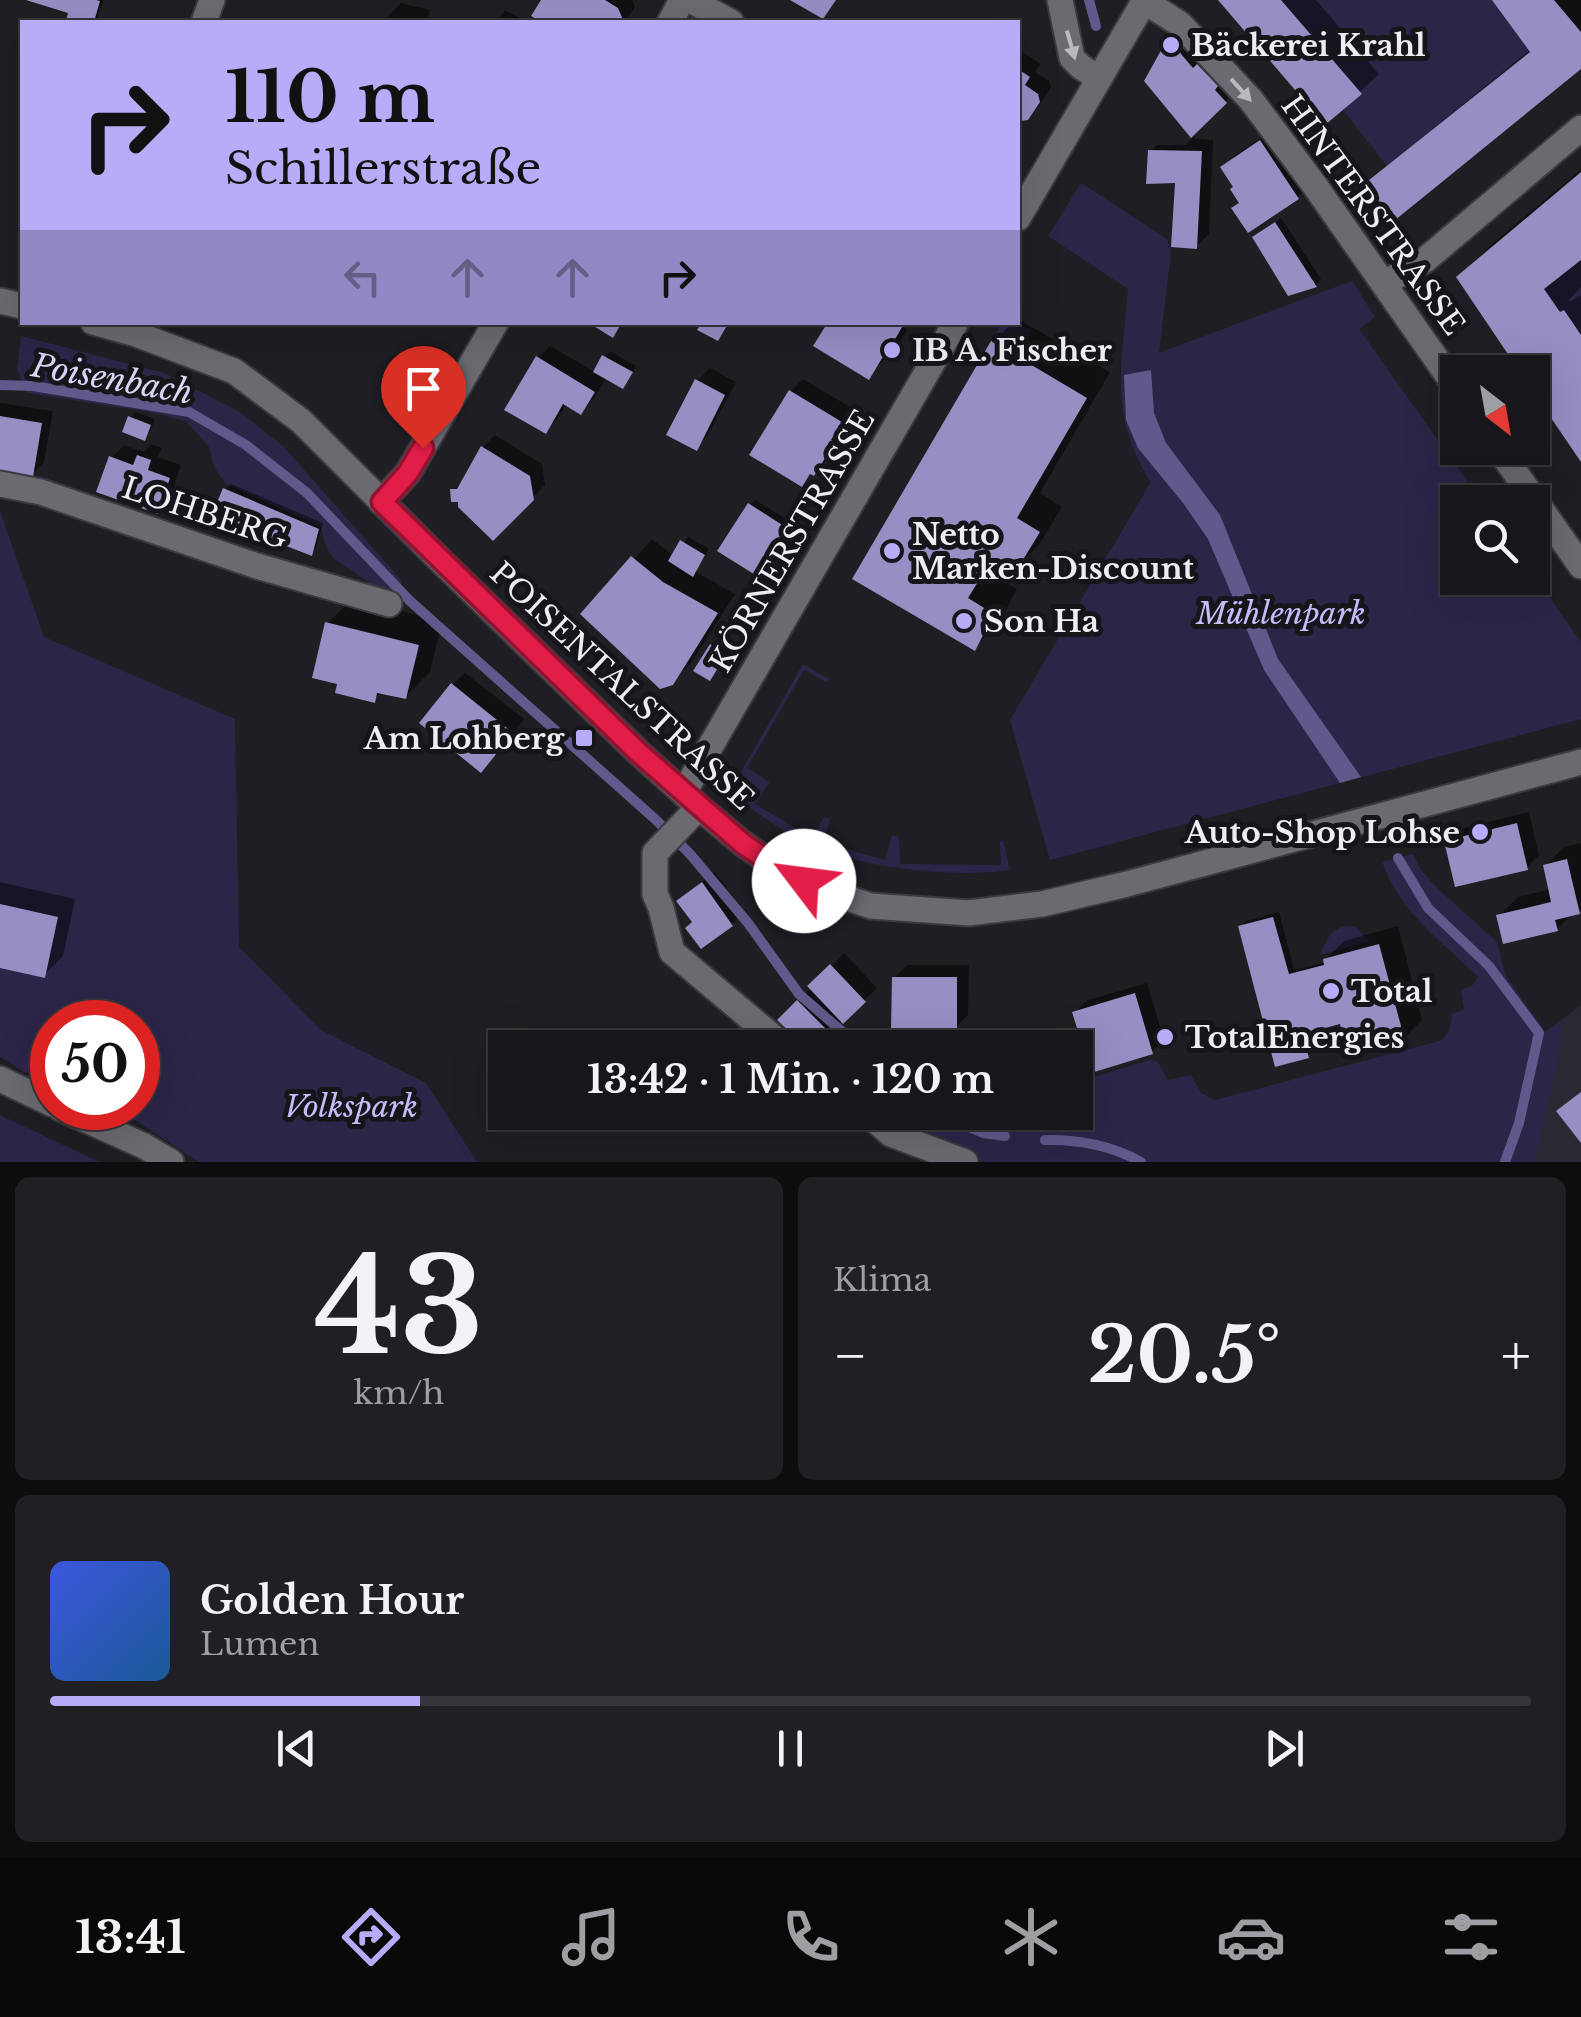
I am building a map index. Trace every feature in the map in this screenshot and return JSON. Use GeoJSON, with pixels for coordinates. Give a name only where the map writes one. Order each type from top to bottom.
{"type":"FeatureCollection","features":[{"type":"Feature","properties":{"kind":"street"},"geometry":{"type":"LineString","coordinates":[[690,0],[727,20]]}},
{"type":"Feature","properties":{"kind":"street"},"geometry":{"type":"LineString","coordinates":[[1060,0],[1072,58],[1099,78]]}},
{"type":"Feature","properties":{"kind":"street"},"geometry":{"type":"LineString","coordinates":[[1022,201],[1144,0]]}},
{"type":"Feature","properties":{"kind":"street","name":"HINTERSTRASSE"},"geometry":{"type":"LineString","coordinates":[[1144,0],[1180,24],[1251,100],[1440,364]]}},
{"type":"Feature","properties":{"kind":"street"},"geometry":{"type":"LineString","coordinates":[[1384,283],[1425,260],[1581,128]]}},
{"type":"Feature","properties":{"kind":"street"},"geometry":{"type":"LineString","coordinates":[[382,502],[408,473],[494,325]]}},
{"type":"Feature","properties":{"kind":"street","name":"KÖRNERSTRASSE"},"geometry":{"type":"LineString","coordinates":[[765,1030],[672,952],[655,894],[655,854],[671,836],[692,799],[954,325]]}},
{"type":"Feature","properties":{"kind":"street","name":"POISENTALSTRASSE"},"geometry":{"type":"LineString","coordinates":[[138,328],[234,371],[301,420],[638,752],[742,843],[784,872],[870,906],[970,913],[1042,904],[1581,762]]}},
{"type":"Feature","properties":{"kind":"street"},"geometry":{"type":"LineString","coordinates":[[1510,465],[1581,566]]}},
{"type":"Feature","properties":{"kind":"street","name":"LOHBERG"},"geometry":{"type":"LineString","coordinates":[[0,484],[41,492],[240,560],[390,604]]}},
{"type":"Feature","properties":{"kind":"street"},"geometry":{"type":"LineString","coordinates":[[0,1080],[30,1094]]}},
{"type":"Feature","properties":{"kind":"street"},"geometry":{"type":"LineString","coordinates":[[109,1130],[171,1162]]}},
{"type":"Feature","properties":{"kind":"street"},"geometry":{"type":"LineString","coordinates":[[887,1130],[964,1162]]}},
{"type":"Feature","properties":{"kind":"shaded area"},"geometry":{"type":"Polygon","coordinates":[[[1151,370],[1154,413],[1166,443],[1220,515],[1278,659],[1361,777],[1340,783],[1264,670],[1208,539],[1138,448],[1126,420],[1124,375],[1151,370]]]}},
{"type":"Feature","properties":{"kind":"shaded area"},"geometry":{"type":"Polygon","coordinates":[[[1581,1005],[1581,1162],[1488,1162],[1521,1050],[1581,1005]]]}},
{"type":"Feature","properties":{"kind":"green space"},"geometry":{"type":"Polygon","coordinates":[[[1281,0],[1492,0],[1530,52],[1387,166],[1343,110],[1361,94],[1281,0]]]}},
{"type":"Feature","properties":{"kind":"green space","name":"Mühlenpark"},"geometry":{"type":"Polygon","coordinates":[[[1081,183],[1167,239],[1171,252],[1159,353],[1352,281],[1375,317],[1359,329],[1440,443],[1440,465],[1456,465],[1470,485],[1440,485],[1440,595],[1548,595],[1581,642],[1581,719],[1050,860],[1010,720],[1151,482],[1137,458],[1123,412],[1121,365],[1128,289],[1048,236],[1081,183]]]}},
{"type":"Feature","properties":{"kind":"green space"},"geometry":{"type":"Polygon","coordinates":[[[1581,260],[1581,335],[1544,289],[1581,260]]]}},
{"type":"Feature","properties":{"kind":"green space"},"geometry":{"type":"Polygon","coordinates":[[[1001,325],[1020,325],[1030,330],[1015,355],[991,341],[1001,325]]]}},
{"type":"Feature","properties":{"kind":"green space"},"geometry":{"type":"Polygon","coordinates":[[[21,336],[164,373],[240,412],[283,446],[403,582],[387,595],[333,558],[321,527],[226,484],[214,467],[209,447],[186,421],[27,393],[17,369],[21,336]]]}},
{"type":"Feature","properties":{"kind":"green space","name":"Volkspark"},"geometry":{"type":"Polygon","coordinates":[[[0,511],[44,637],[235,719],[239,947],[321,1030],[426,1083],[477,1162],[199,1162],[150,1130],[160,1130],[160,1000],[30,1000],[30,1074],[0,1057],[0,511]]]}},
{"type":"Feature","properties":{"kind":"green space"},"geometry":{"type":"Polygon","coordinates":[[[803,664],[829,679],[826,682],[804,670],[747,768],[770,782],[755,804],[812,838],[824,817],[830,818],[824,843],[885,860],[892,835],[899,837],[900,864],[1001,865],[1003,840],[1010,870],[931,872],[845,857],[797,839],[741,800],[733,786],[803,664]]]}},
{"type":"Feature","properties":{"kind":"green space"},"geometry":{"type":"Polygon","coordinates":[[[1413,854],[1438,889],[1497,942],[1505,974],[1545,1032],[1563,1020],[1534,1162],[983,1162],[900,1130],[1093,1130],[1093,1077],[1149,1060],[1158,1062],[1168,1080],[1191,1075],[1201,1093],[1215,1100],[1440,1041],[1446,1036],[1452,1014],[1464,1010],[1461,990],[1472,986],[1478,977],[1411,911],[1382,862],[1413,854]]]}},
{"type":"Feature","properties":{"kind":"green space"},"geometry":{"type":"Polygon","coordinates":[[[1355,927],[1370,941],[1320,955],[1332,933],[1355,927]]]}},
{"type":"Feature","properties":{"kind":"green space"},"geometry":{"type":"Polygon","coordinates":[[[0,1115],[99,1162],[0,1162],[0,1115]]]}},
{"type":"Feature","properties":{"kind":"building"},"geometry":{"type":"Polygon","coordinates":[[[26,0],[100,1],[95,20],[66,20],[68,13],[26,0]]]}},
{"type":"Feature","properties":{"kind":"building"},"geometry":{"type":"Polygon","coordinates":[[[541,0],[605,0],[618,8],[623,20],[538,20],[531,16],[541,0]]]}},
{"type":"Feature","properties":{"kind":"building"},"geometry":{"type":"Polygon","coordinates":[[[790,0],[836,0],[823,19],[790,0]]]}},
{"type":"Feature","properties":{"kind":"building"},"geometry":{"type":"Polygon","coordinates":[[[1218,0],[1281,0],[1362,94],[1325,125],[1218,0]]]}},
{"type":"Feature","properties":{"kind":"building"},"geometry":{"type":"Polygon","coordinates":[[[1492,0],[1554,0],[1581,32],[1581,69],[1389,225],[1359,188],[1530,52],[1492,0]]]}},
{"type":"Feature","properties":{"kind":"building"},"geometry":{"type":"Polygon","coordinates":[[[1164,45],[1178,45],[1193,68],[1197,64],[1218,86],[1215,90],[1227,103],[1191,138],[1144,81],[1164,45]]]}},
{"type":"Feature","properties":{"kind":"building"},"geometry":{"type":"Polygon","coordinates":[[[1020,70],[1030,77],[1025,85],[1038,94],[1040,102],[1028,120],[1020,121],[1020,70]]]}},
{"type":"Feature","properties":{"kind":"building"},"geometry":{"type":"Polygon","coordinates":[[[1260,140],[1299,199],[1248,233],[1231,208],[1239,203],[1220,167],[1260,140]]]}},
{"type":"Feature","properties":{"kind":"building"},"geometry":{"type":"Polygon","coordinates":[[[1148,150],[1202,151],[1197,249],[1171,247],[1175,183],[1146,184],[1148,150]]]}},
{"type":"Feature","properties":{"kind":"building"},"geometry":{"type":"Polygon","coordinates":[[[1581,172],[1581,260],[1544,289],[1581,335],[1581,462],[1550,416],[1550,355],[1509,355],[1456,277],[1581,172]]]}},
{"type":"Feature","properties":{"kind":"building"},"geometry":{"type":"Polygon","coordinates":[[[1275,222],[1317,287],[1288,296],[1252,237],[1275,222]]]}},
{"type":"Feature","properties":{"kind":"building"},"geometry":{"type":"Polygon","coordinates":[[[592,325],[620,325],[613,338],[592,325]]]}},
{"type":"Feature","properties":{"kind":"building"},"geometry":{"type":"Polygon","coordinates":[[[700,325],[727,325],[718,341],[697,330],[700,325]]]}},
{"type":"Feature","properties":{"kind":"building"},"geometry":{"type":"Polygon","coordinates":[[[826,325],[903,325],[894,341],[897,343],[888,357],[884,355],[869,380],[813,346],[826,325]]]}},
{"type":"Feature","properties":{"kind":"building"},"geometry":{"type":"Polygon","coordinates":[[[991,341],[1087,398],[1017,518],[1040,532],[1015,573],[992,559],[968,598],[994,614],[975,651],[852,579],[991,341]]]}},
{"type":"Feature","properties":{"kind":"building"},"geometry":{"type":"Polygon","coordinates":[[[602,355],[633,372],[623,389],[593,372],[602,355]]]}},
{"type":"Feature","properties":{"kind":"building"},"geometry":{"type":"Polygon","coordinates":[[[536,356],[595,392],[581,415],[563,404],[546,434],[504,410],[536,356]]]}},
{"type":"Feature","properties":{"kind":"building"},"geometry":{"type":"Polygon","coordinates":[[[695,379],[725,395],[697,451],[666,435],[695,379]]]}},
{"type":"Feature","properties":{"kind":"building"},"geometry":{"type":"Polygon","coordinates":[[[789,390],[842,422],[831,440],[835,442],[814,476],[810,474],[802,487],[749,455],[789,390]]]}},
{"type":"Feature","properties":{"kind":"building"},"geometry":{"type":"Polygon","coordinates":[[[0,416],[42,423],[33,477],[0,472],[0,416]]]}},
{"type":"Feature","properties":{"kind":"building"},"geometry":{"type":"Polygon","coordinates":[[[128,416],[151,425],[145,441],[122,432],[128,416]]]}},
{"type":"Feature","properties":{"kind":"building"},"geometry":{"type":"Polygon","coordinates":[[[481,446],[530,476],[534,500],[493,541],[458,507],[458,502],[451,502],[450,489],[457,489],[481,446]]]}},
{"type":"Feature","properties":{"kind":"building"},"geometry":{"type":"Polygon","coordinates":[[[137,455],[151,460],[148,470],[170,478],[158,514],[96,492],[109,456],[133,465],[137,455]]]}},
{"type":"Feature","properties":{"kind":"building"},"geometry":{"type":"Polygon","coordinates":[[[223,488],[319,529],[312,556],[211,517],[223,488]]]}},
{"type":"Feature","properties":{"kind":"building"},"geometry":{"type":"Polygon","coordinates":[[[748,503],[787,528],[757,576],[717,551],[748,503]]]}},
{"type":"Feature","properties":{"kind":"building"},"geometry":{"type":"Polygon","coordinates":[[[680,540],[705,555],[693,577],[668,561],[680,540]]]}},
{"type":"Feature","properties":{"kind":"building"},"geometry":{"type":"Polygon","coordinates":[[[631,556],[663,582],[718,613],[673,685],[660,689],[580,614],[631,556]]]}},
{"type":"Feature","properties":{"kind":"building"},"geometry":{"type":"Polygon","coordinates":[[[325,622],[419,645],[406,699],[377,693],[375,703],[335,693],[337,684],[312,678],[325,622]]]}},
{"type":"Feature","properties":{"kind":"building"},"geometry":{"type":"Polygon","coordinates":[[[710,644],[726,655],[710,681],[693,671],[710,644]]]}},
{"type":"Feature","properties":{"kind":"building"},"geometry":{"type":"Polygon","coordinates":[[[451,683],[513,733],[481,773],[419,723],[451,683]]]}},
{"type":"Feature","properties":{"kind":"building"},"geometry":{"type":"Polygon","coordinates":[[[1517,823],[1528,870],[1455,887],[1444,841],[1517,823]]]}},
{"type":"Feature","properties":{"kind":"building"},"geometry":{"type":"Polygon","coordinates":[[[1567,859],[1580,914],[1555,920],[1558,931],[1503,944],[1496,915],[1551,902],[1543,865],[1567,859]]]}},
{"type":"Feature","properties":{"kind":"building"},"geometry":{"type":"Polygon","coordinates":[[[702,882],[733,926],[701,949],[685,928],[692,922],[676,901],[702,882]]]}},
{"type":"Feature","properties":{"kind":"building"},"geometry":{"type":"Polygon","coordinates":[[[0,904],[58,917],[45,978],[0,968],[0,904]]]}},
{"type":"Feature","properties":{"kind":"building"},"geometry":{"type":"Polygon","coordinates":[[[1273,917],[1289,974],[1324,965],[1323,959],[1379,944],[1405,1041],[1348,1056],[1340,1024],[1303,1034],[1309,1058],[1275,1067],[1238,926],[1273,917]]]}},
{"type":"Feature","properties":{"kind":"building"},"geometry":{"type":"Polygon","coordinates":[[[830,964],[866,1002],[843,1024],[807,986],[830,964]]]}},
{"type":"Feature","properties":{"kind":"building"},"geometry":{"type":"Polygon","coordinates":[[[892,977],[957,977],[957,1030],[891,1030],[892,977]]]}},
{"type":"Feature","properties":{"kind":"building"},"geometry":{"type":"Polygon","coordinates":[[[1135,993],[1153,1054],[1093,1072],[1093,1030],[1078,1030],[1072,1012],[1135,993]]]}},
{"type":"Feature","properties":{"kind":"building"},"geometry":{"type":"Polygon","coordinates":[[[797,1000],[827,1030],[787,1030],[777,1020],[797,1000]]]}},
{"type":"Feature","properties":{"kind":"building"},"geometry":{"type":"Polygon","coordinates":[[[1581,1092],[1581,1143],[1556,1111],[1581,1092]]]}},
{"type":"Feature","properties":{"kind":"waterway"},"geometry":{"type":"LineString","coordinates":[[1089,0],[1096,26]]}},
{"type":"Feature","properties":{"kind":"waterway","name":"Poisenbach"},"geometry":{"type":"LineString","coordinates":[[0,385],[33,386],[189,412],[246,445],[307,493],[410,601],[655,819],[748,923],[799,994],[840,1030]]}},
{"type":"Feature","properties":{"kind":"waterway"},"geometry":{"type":"LineString","coordinates":[[1398,858],[1428,908],[1489,966],[1539,1033],[1519,1123],[1505,1162]]}},
{"type":"Feature","properties":{"kind":"waterway","name":"Poisenbach"},"geometry":{"type":"LineString","coordinates":[[976,1130],[1005,1136]]}},
{"type":"Feature","properties":{"kind":"waterway","name":"Poisenbach"},"geometry":{"type":"LineString","coordinates":[[1045,1140],[1095,1145],[1141,1162]]}},
{"type":"Feature","properties":{"kind":"place","name":"Bäckerei Krahl"},"geometry":{"type":"Point","coordinates":[1171,45]}},
{"type":"Feature","properties":{"kind":"place","name":"IB A. Fischer"},"geometry":{"type":"Point","coordinates":[892,350]}},
{"type":"Feature","properties":{"kind":"place","name":"Netto Marken-Discount"},"geometry":{"type":"Point","coordinates":[892,551]}},
{"type":"Feature","properties":{"kind":"place","name":"Son Ha"},"geometry":{"type":"Point","coordinates":[964,621]}},
{"type":"Feature","properties":{"kind":"place","name":"Am Lohberg"},"geometry":{"type":"Point","coordinates":[584,738]}},
{"type":"Feature","properties":{"kind":"place","name":"Auto-Shop Lohse"},"geometry":{"type":"Point","coordinates":[1480,832]}},
{"type":"Feature","properties":{"kind":"place","name":"Total"},"geometry":{"type":"Point","coordinates":[1331,991]}},
{"type":"Feature","properties":{"kind":"place","name":"TotalEnergies"},"geometry":{"type":"Point","coordinates":[1165,1037]}},
{"type":"Feature","properties":{"kind":"route"},"geometry":{"type":"LineString","coordinates":[[423,448],[408,473],[382,502],[699,807],[742,843],[804,881]]}}]}
